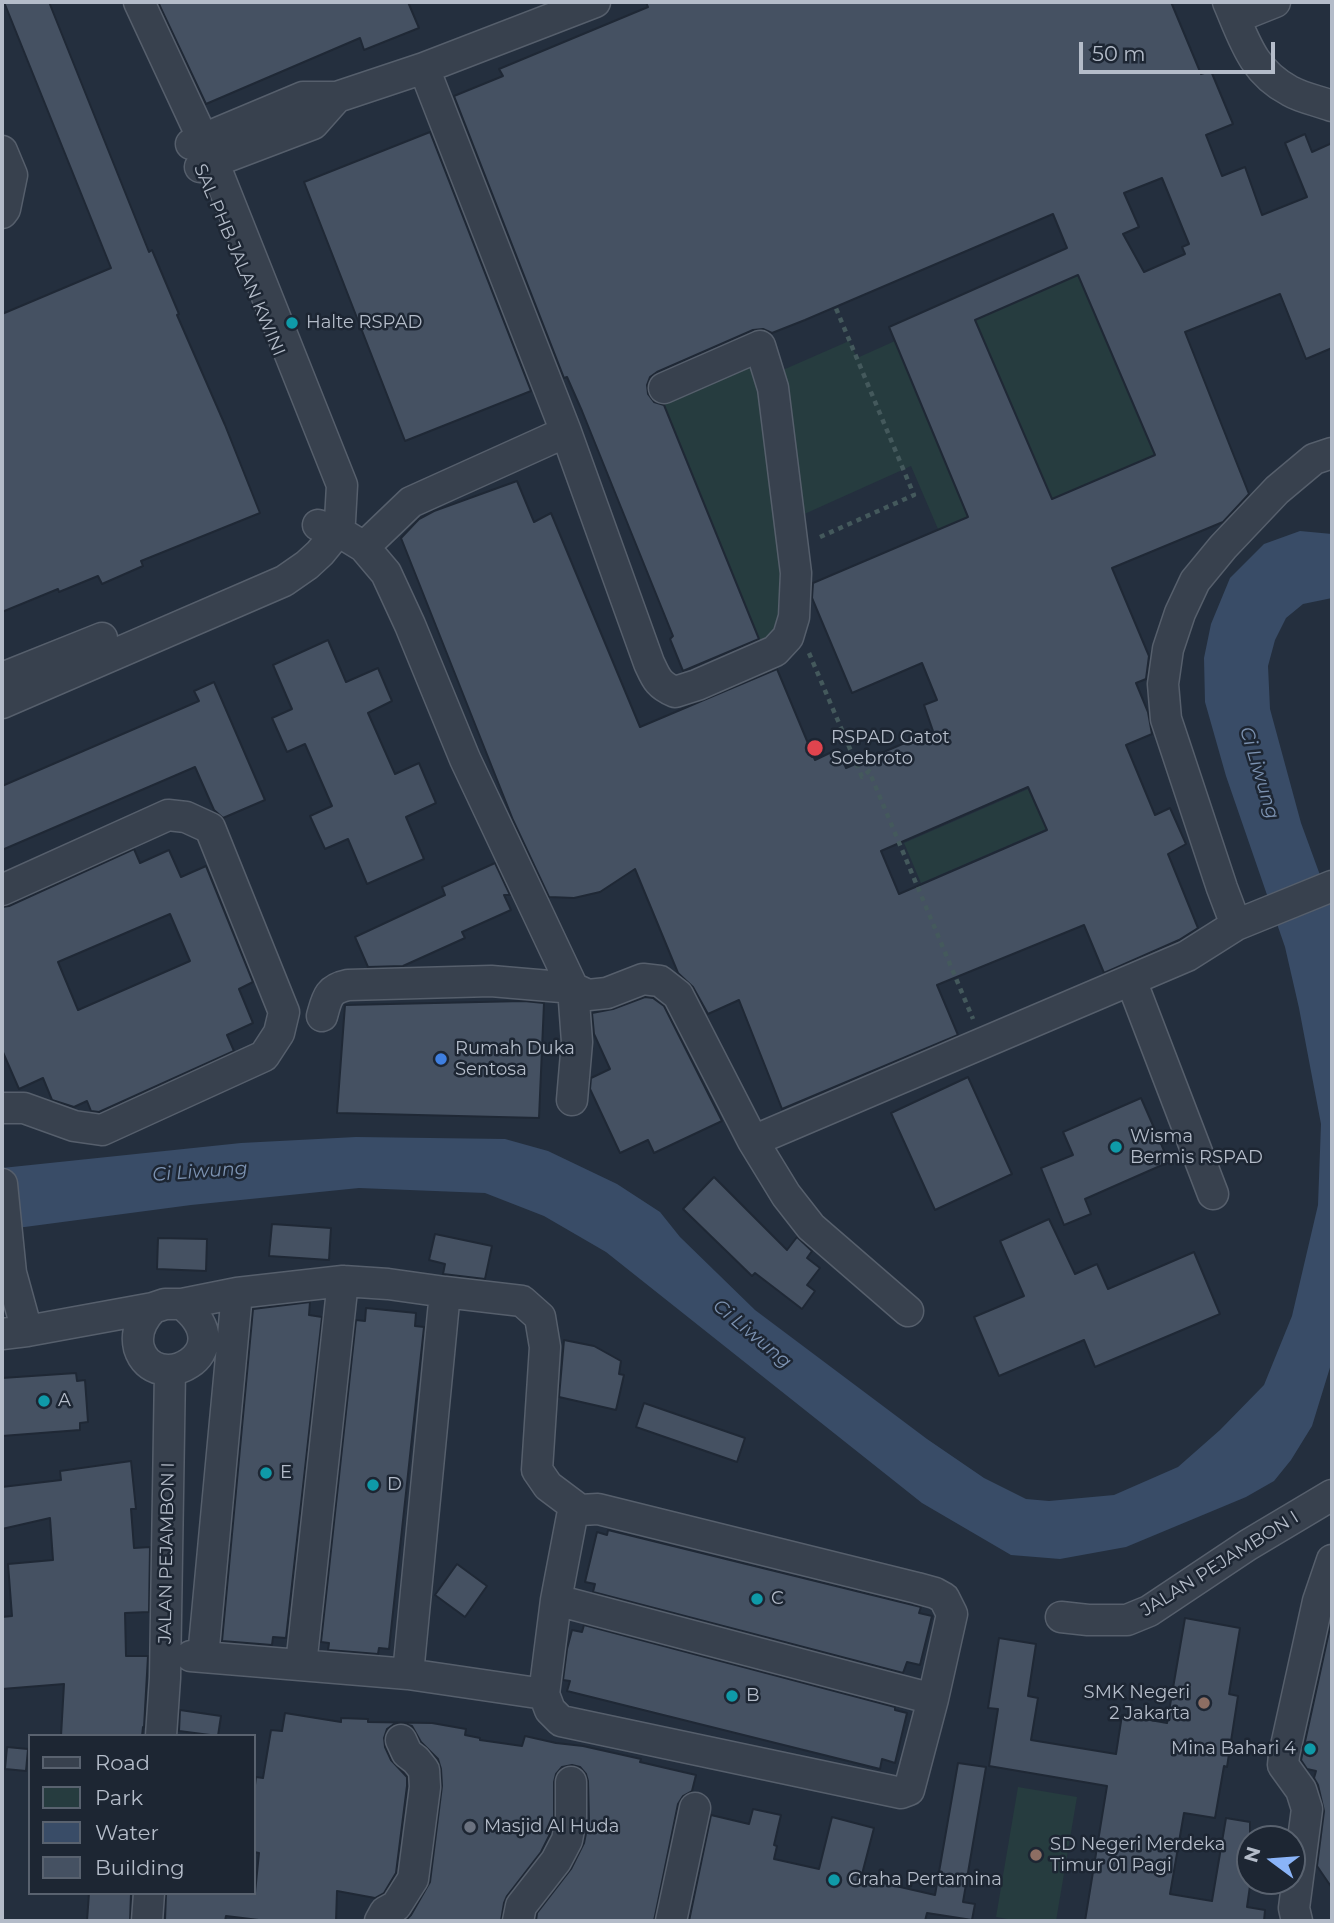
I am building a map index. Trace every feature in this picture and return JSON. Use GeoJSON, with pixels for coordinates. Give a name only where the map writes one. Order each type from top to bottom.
{"type":"FeatureCollection","features":[{"type":"Feature","properties":{"kind":"street","name":"SAL PHB JALAN KWINI"},"geometry":{"type":"LineString","coordinates":[[125,2],[202,153],[312,439],[324,484],[322,507],[327,528]]}},
{"type":"Feature","properties":{"kind":"street"},"geometry":{"type":"LineString","coordinates":[[139,2],[202,153],[303,97],[337,97],[424,68],[595,2]]}},
{"type":"Feature","properties":{"kind":"street"},"geometry":{"type":"LineString","coordinates":[[1275,2],[1232,10],[1252,58],[1270,78],[1291,92],[1332,106]]}},
{"type":"Feature","properties":{"kind":"street"},"geometry":{"type":"LineString","coordinates":[[424,68],[566,432],[649,663],[656,678],[664,687],[674,692],[697,685],[775,651],[788,637],[794,617],[796,573],[772,388],[760,346],[664,388]]}},
{"type":"Feature","properties":{"kind":"street"},"geometry":{"type":"LineString","coordinates":[[2,151],[12,175],[2,213]]}},
{"type":"Feature","properties":{"kind":"street"},"geometry":{"type":"LineString","coordinates":[[364,547],[411,502],[566,432]]}},
{"type":"Feature","properties":{"kind":"street"},"geometry":{"type":"LineString","coordinates":[[1236,925],[1166,719],[1163,684],[1168,649],[1180,613],[1195,581],[1223,547],[1276,489],[1314,459],[1332,453]]}},
{"type":"Feature","properties":{"kind":"street"},"geometry":{"type":"LineString","coordinates":[[327,528],[364,547],[386,573],[465,759],[573,988],[577,1042],[572,1100]]}},
{"type":"Feature","properties":{"kind":"street"},"geometry":{"type":"LineString","coordinates":[[2,678],[272,568],[327,528]]}},
{"type":"Feature","properties":{"kind":"street"},"geometry":{"type":"LineString","coordinates":[[2,703],[284,581],[320,553],[327,528]]}},
{"type":"Feature","properties":{"kind":"street"},"geometry":{"type":"LineString","coordinates":[[2,890],[168,815],[186,817],[210,828],[284,1012],[279,1033],[264,1056],[102,1130],[74,1126],[24,1108],[2,1108]]}},
{"type":"Feature","properties":{"kind":"street"},"geometry":{"type":"LineString","coordinates":[[753,1140],[1187,956],[1236,925],[1330,887]]}},
{"type":"Feature","properties":{"kind":"street"},"geometry":{"type":"LineString","coordinates":[[322,1016],[327,998],[333,990],[348,985],[491,981],[573,988],[588,995],[607,993],[643,979],[660,981],[678,995],[753,1140],[786,1195],[811,1227],[908,1311]]}},
{"type":"Feature","properties":{"kind":"street"},"geometry":{"type":"LineString","coordinates":[[1130,980],[1213,1194]]}},
{"type":"Feature","properties":{"kind":"street"},"geometry":{"type":"LineString","coordinates":[[2,1185],[15,1332],[237,1293],[343,1281],[522,1301],[540,1317],[545,1348],[537,1470],[548,1486],[580,1510]]}},
{"type":"Feature","properties":{"kind":"street"},"geometry":{"type":"LineString","coordinates":[[301,1665],[343,1281]]}},
{"type":"Feature","properties":{"kind":"street"},"geometry":{"type":"LineString","coordinates":[[408,1674],[444,1292]]}},
{"type":"Feature","properties":{"kind":"street"},"geometry":{"type":"LineString","coordinates":[[237,1293],[197,1657],[408,1674],[544,1694]]}},
{"type":"Feature","properties":{"kind":"street"},"geometry":{"type":"LineString","coordinates":[[167,1306],[199,1321],[203,1331],[200,1353],[193,1362],[183,1368],[170,1370],[148,1362],[138,1345],[138,1330],[143,1318],[167,1306]]}},
{"type":"Feature","properties":{"kind":"street","name":"JALAN PEJAMBON I"},"geometry":{"type":"LineString","coordinates":[[161,1734],[165,1678],[170,1370]]}},
{"type":"Feature","properties":{"kind":"street","name":"JALAN PEJAMBON I"},"geometry":{"type":"LineString","coordinates":[[1062,1617],[1127,1620],[1149,1611],[1248,1545],[1332,1495]]}},
{"type":"Feature","properties":{"kind":"street"},"geometry":{"type":"LineString","coordinates":[[598,1509],[917,1588],[944,1598],[952,1614],[909,1790],[901,1793],[561,1721],[550,1710],[544,1694],[556,1600],[572,1516],[580,1510],[598,1509]]}},
{"type":"Feature","properties":{"kind":"street"},"geometry":{"type":"LineString","coordinates":[[1297,1921],[1294,1908],[1307,1809],[1301,1790],[1283,1765],[1318,1601],[1332,1560]]}},
{"type":"Feature","properties":{"kind":"street"},"geometry":{"type":"LineString","coordinates":[[556,1600],[933,1699]]}},
{"type":"Feature","properties":{"kind":"street"},"geometry":{"type":"LineString","coordinates":[[380,1921],[385,1912],[396,1906],[413,1879],[425,1787],[424,1770],[408,1753],[401,1740]]}},
{"type":"Feature","properties":{"kind":"street"},"geometry":{"type":"LineString","coordinates":[[518,1921],[521,1906],[556,1861],[567,1840],[571,1819],[571,1782]]}},
{"type":"Feature","properties":{"kind":"street"},"geometry":{"type":"LineString","coordinates":[[671,1921],[695,1808]]}},
{"type":"Feature","properties":{"kind":"street"},"geometry":{"type":"LineString","coordinates":[[147,1921],[149,1895]]}},
{"type":"Feature","properties":{"kind":"path"},"geometry":{"type":"LineString","coordinates":[[793,549],[914,495],[835,306]]}},
{"type":"Feature","properties":{"kind":"path"},"geometry":{"type":"LineString","coordinates":[[794,617],[862,777],[869,771],[982,1042]]}},
{"type":"Feature","properties":{"kind":"green space"},"geometry":{"type":"Polygon","coordinates":[[[1078,275],[1155,455],[1052,499],[975,320],[1078,275]]]}},
{"type":"Feature","properties":{"kind":"green space"},"geometry":{"type":"Polygon","coordinates":[[[849,341],[857,358],[895,341],[971,523],[941,536],[911,466],[800,516],[776,373],[849,341]]]}},
{"type":"Feature","properties":{"kind":"green space"},"geometry":{"type":"Polygon","coordinates":[[[758,355],[769,394],[785,616],[763,649],[660,396],[758,355]]]}},
{"type":"Feature","properties":{"kind":"green space"},"geometry":{"type":"Polygon","coordinates":[[[1028,789],[1046,829],[921,883],[904,843],[1028,789]]]}},
{"type":"Feature","properties":{"kind":"green space"},"geometry":{"type":"Polygon","coordinates":[[[1018,1787],[1077,1797],[1056,1921],[1019,1921],[996,1917],[1018,1787]]]}},
{"type":"Feature","properties":{"kind":"water","name":"Ci Liwung"},"geometry":{"type":"Polygon","coordinates":[[[1300,531],[1332,534],[1332,598],[1303,604],[1286,618],[1275,640],[1268,666],[1270,709],[1301,823],[1332,908],[1332,1361],[1312,1426],[1291,1460],[1274,1481],[1246,1497],[1126,1547],[1060,1559],[1011,1555],[922,1503],[606,1252],[544,1216],[485,1193],[359,1188],[191,1205],[2,1230],[2,1168],[241,1143],[356,1137],[505,1139],[548,1151],[617,1184],[660,1212],[680,1237],[755,1310],[927,1439],[984,1478],[1026,1499],[1049,1501],[1114,1495],[1178,1467],[1220,1430],[1264,1385],[1292,1316],[1318,1205],[1321,1124],[1299,1008],[1285,947],[1226,776],[1205,702],[1204,658],[1211,624],[1230,578],[1264,544],[1300,531]]]}},
{"type":"Feature","properties":{"kind":"building"},"geometry":{"type":"Polygon","coordinates":[[[4,2],[49,2],[149,252],[152,250],[260,513],[141,561],[143,566],[102,584],[98,576],[2,612],[2,314],[111,268],[4,2]]]}},
{"type":"Feature","properties":{"kind":"building"},"geometry":{"type":"Polygon","coordinates":[[[158,2],[408,2],[419,28],[364,50],[360,38],[206,104],[158,2]]]}},
{"type":"Feature","properties":{"kind":"building"},"geometry":{"type":"Polygon","coordinates":[[[646,2],[1171,2],[1201,74],[1211,71],[1233,124],[1206,135],[1222,176],[1245,167],[1262,215],[1307,197],[1285,143],[1305,134],[1312,152],[1332,143],[1332,348],[1306,359],[1280,294],[1185,332],[1249,494],[1223,522],[1112,568],[1149,656],[1146,679],[1136,683],[1148,712],[1152,734],[1126,745],[1155,815],[1170,808],[1186,844],[1168,854],[1198,928],[1179,940],[1104,973],[1084,925],[937,985],[958,1035],[782,1109],[739,1000],[708,1014],[693,987],[678,973],[635,869],[600,892],[574,898],[549,897],[513,820],[401,538],[419,519],[434,511],[517,481],[534,522],[551,513],[640,727],[777,669],[815,760],[838,749],[846,768],[933,731],[924,705],[937,700],[922,663],[852,693],[812,598],[813,583],[968,517],[889,327],[1067,248],[1053,214],[805,320],[772,333],[763,329],[753,330],[650,377],[648,394],[654,402],[664,405],[759,639],[683,671],[670,639],[673,636],[582,411],[567,377],[564,378],[454,96],[503,76],[499,69],[648,7],[646,2]],[[1162,178],[1124,193],[1139,227],[1123,234],[1144,272],[1185,254],[1182,247],[1189,244],[1162,178]],[[1078,275],[975,320],[1052,499],[1155,455],[1078,275]],[[1028,787],[881,851],[899,894],[1047,830],[1028,787]]]}},
{"type":"Feature","properties":{"kind":"building"},"geometry":{"type":"Polygon","coordinates":[[[430,132],[531,391],[405,441],[304,182],[430,132]]]}},
{"type":"Feature","properties":{"kind":"building"},"geometry":{"type":"Polygon","coordinates":[[[328,640],[346,682],[378,668],[392,701],[368,713],[395,774],[419,763],[436,803],[406,817],[424,859],[367,884],[348,839],[325,849],[310,816],[332,806],[305,744],[287,752],[272,718],[292,709],[273,665],[328,640]]]}},
{"type":"Feature","properties":{"kind":"building"},"geometry":{"type":"Polygon","coordinates":[[[214,682],[265,800],[223,818],[214,810],[195,767],[2,850],[2,786],[199,701],[194,691],[214,682]]]}},
{"type":"Feature","properties":{"kind":"building"},"geometry":{"type":"Polygon","coordinates":[[[134,849],[140,863],[169,850],[181,877],[206,866],[253,982],[239,989],[253,1023],[227,1035],[234,1051],[99,1112],[91,1111],[87,1101],[74,1107],[52,1100],[43,1078],[19,1089],[2,1050],[2,907],[134,849]],[[170,914],[58,962],[78,1010],[190,961],[170,914]]]}},
{"type":"Feature","properties":{"kind":"building"},"geometry":{"type":"Polygon","coordinates":[[[495,863],[510,895],[504,895],[511,910],[462,932],[465,938],[403,966],[368,967],[355,937],[445,895],[442,887],[495,863]]]}},
{"type":"Feature","properties":{"kind":"building"},"geometry":{"type":"Polygon","coordinates":[[[645,997],[653,998],[664,1006],[722,1121],[654,1153],[648,1140],[620,1153],[590,1089],[591,1078],[610,1069],[594,1034],[592,1013],[613,1009],[645,997]]]}},
{"type":"Feature","properties":{"kind":"building","name":"Rumah Duka Sentosa"},"geometry":{"type":"Polygon","coordinates":[[[524,1001],[544,1003],[539,1118],[337,1113],[345,1005],[524,1001]]]}},
{"type":"Feature","properties":{"kind":"building"},"geometry":{"type":"Polygon","coordinates":[[[968,1077],[1012,1174],[935,1210],[891,1113],[968,1077]]]}},
{"type":"Feature","properties":{"kind":"building","name":"Wisma Bermis RSPAD"},"geometry":{"type":"Polygon","coordinates":[[[1141,1098],[1169,1162],[1085,1199],[1091,1214],[1064,1225],[1041,1168],[1073,1155],[1063,1132],[1141,1098]]]}},
{"type":"Feature","properties":{"kind":"building"},"geometry":{"type":"Polygon","coordinates":[[[714,1177],[787,1250],[797,1237],[812,1251],[807,1258],[820,1268],[807,1285],[815,1291],[802,1309],[755,1273],[752,1276],[683,1209],[714,1177]]]}},
{"type":"Feature","properties":{"kind":"building"},"geometry":{"type":"Polygon","coordinates":[[[1049,1219],[1075,1274],[1097,1264],[1108,1289],[1194,1252],[1220,1314],[1095,1367],[1084,1340],[999,1376],[974,1317],[1024,1296],[1000,1241],[1049,1219]]]}},
{"type":"Feature","properties":{"kind":"building"},"geometry":{"type":"Polygon","coordinates":[[[272,1224],[331,1228],[329,1260],[269,1256],[272,1224]]]}},
{"type":"Feature","properties":{"kind":"building"},"geometry":{"type":"Polygon","coordinates":[[[435,1234],[492,1246],[485,1279],[443,1274],[445,1264],[429,1260],[435,1234]]]}},
{"type":"Feature","properties":{"kind":"building"},"geometry":{"type":"Polygon","coordinates":[[[158,1238],[207,1239],[206,1271],[157,1269],[158,1238]]]}},
{"type":"Feature","properties":{"kind":"building","name":"E"},"geometry":{"type":"Polygon","coordinates":[[[310,1302],[309,1315],[322,1317],[286,1638],[273,1637],[272,1645],[222,1641],[253,1309],[310,1302]]]}},
{"type":"Feature","properties":{"kind":"building","name":"D"},"geometry":{"type":"Polygon","coordinates":[[[366,1308],[416,1313],[415,1326],[424,1327],[389,1649],[379,1648],[378,1654],[328,1650],[329,1643],[321,1642],[356,1320],[365,1321],[366,1308]]]}},
{"type":"Feature","properties":{"kind":"building"},"geometry":{"type":"Polygon","coordinates":[[[564,1340],[594,1346],[621,1361],[619,1374],[624,1375],[616,1410],[559,1397],[564,1340]]]}},
{"type":"Feature","properties":{"kind":"building","name":"A"},"geometry":{"type":"Polygon","coordinates":[[[76,1373],[77,1381],[85,1380],[88,1422],[80,1423],[80,1430],[2,1436],[2,1378],[76,1373]]]}},
{"type":"Feature","properties":{"kind":"building"},"geometry":{"type":"Polygon","coordinates":[[[644,1403],[745,1438],[737,1462],[636,1427],[644,1403]]]}},
{"type":"Feature","properties":{"kind":"building"},"geometry":{"type":"Polygon","coordinates":[[[131,1461],[136,1509],[131,1509],[134,1548],[150,1547],[149,1612],[125,1613],[126,1656],[148,1656],[142,1734],[61,1734],[64,1684],[2,1689],[2,1617],[12,1616],[8,1564],[53,1560],[50,1518],[2,1529],[2,1487],[61,1480],[60,1471],[131,1461]]]}},
{"type":"Feature","properties":{"kind":"building","name":"C"},"geometry":{"type":"Polygon","coordinates":[[[608,1530],[921,1607],[919,1613],[932,1616],[920,1665],[907,1662],[903,1673],[593,1592],[595,1584],[585,1582],[597,1532],[607,1535],[608,1530]]]}},
{"type":"Feature","properties":{"kind":"building"},"geometry":{"type":"Polygon","coordinates":[[[457,1564],[487,1586],[465,1617],[435,1595],[457,1564]]]}},
{"type":"Feature","properties":{"kind":"building"},"geometry":{"type":"Polygon","coordinates":[[[1185,1618],[1240,1628],[1229,1694],[1238,1696],[1227,1767],[1224,1766],[1215,1818],[1184,1813],[1170,1894],[1212,1901],[1226,1818],[1250,1822],[1250,1825],[1236,1825],[1236,1895],[1249,1895],[1247,1907],[1265,1910],[1264,1921],[1085,1921],[1107,1786],[989,1766],[998,1709],[988,1708],[999,1638],[1036,1644],[1028,1696],[1038,1698],[1031,1740],[1116,1754],[1122,1715],[1167,1723],[1185,1618]]]}},
{"type":"Feature","properties":{"kind":"building"},"geometry":{"type":"Polygon","coordinates":[[[1332,1618],[1332,1888],[1317,1866],[1324,1811],[1314,1778],[1316,1771],[1307,1769],[1301,1760],[1332,1618]]]}},
{"type":"Feature","properties":{"kind":"building","name":"B"},"geometry":{"type":"Polygon","coordinates":[[[584,1625],[895,1707],[895,1710],[907,1713],[895,1763],[882,1759],[880,1769],[567,1691],[570,1681],[563,1680],[567,1649],[572,1630],[582,1632],[584,1625]]]}},
{"type":"Feature","properties":{"kind":"building"},"geometry":{"type":"Polygon","coordinates":[[[180,1710],[221,1716],[218,1734],[179,1731],[180,1710]]]}},
{"type":"Feature","properties":{"kind":"building"},"geometry":{"type":"Polygon","coordinates":[[[285,1713],[341,1722],[341,1718],[368,1719],[368,1722],[432,1723],[466,1729],[465,1735],[480,1740],[522,1746],[525,1736],[641,1759],[640,1762],[696,1775],[692,1791],[683,1796],[678,1804],[654,1921],[536,1921],[537,1913],[571,1869],[584,1843],[589,1819],[588,1781],[580,1767],[572,1765],[562,1767],[556,1774],[554,1817],[550,1834],[541,1852],[507,1896],[501,1921],[405,1921],[430,1882],[442,1786],[438,1759],[421,1742],[412,1726],[402,1723],[387,1729],[384,1738],[391,1760],[407,1777],[407,1786],[396,1873],[384,1893],[375,1898],[337,1891],[336,1921],[267,1921],[226,1916],[225,1921],[165,1921],[166,1895],[256,1895],[259,1853],[256,1852],[256,1777],[263,1778],[271,1730],[282,1731],[285,1713]]]}},
{"type":"Feature","properties":{"kind":"building"},"geometry":{"type":"Polygon","coordinates":[[[7,1747],[28,1749],[26,1771],[5,1769],[7,1747]]]}},
{"type":"Feature","properties":{"kind":"building"},"geometry":{"type":"Polygon","coordinates":[[[958,1763],[986,1767],[963,1902],[975,1904],[972,1920],[927,1913],[925,1921],[689,1921],[711,1815],[749,1824],[753,1809],[781,1815],[774,1845],[777,1846],[774,1859],[819,1869],[832,1817],[874,1828],[861,1878],[935,1895],[958,1763]]]}},
{"type":"Feature","properties":{"kind":"building"},"geometry":{"type":"Polygon","coordinates":[[[89,1895],[131,1895],[130,1921],[87,1921],[89,1895]]]}},
{"type":"Feature","properties":{"kind":"place","name":"Halte RSPAD"},"geometry":{"type":"Point","coordinates":[292,323]}},
{"type":"Feature","properties":{"kind":"place","name":"RSPAD Gatot Soebroto"},"geometry":{"type":"Point","coordinates":[815,748]}},
{"type":"Feature","properties":{"kind":"place","name":"Rumah Duka Sentosa"},"geometry":{"type":"Point","coordinates":[441,1059]}},
{"type":"Feature","properties":{"kind":"place","name":"Wisma Bermis RSPAD"},"geometry":{"type":"Point","coordinates":[1116,1147]}},
{"type":"Feature","properties":{"kind":"place","name":"A"},"geometry":{"type":"Point","coordinates":[44,1401]}},
{"type":"Feature","properties":{"kind":"place","name":"E"},"geometry":{"type":"Point","coordinates":[266,1473]}},
{"type":"Feature","properties":{"kind":"place","name":"D"},"geometry":{"type":"Point","coordinates":[373,1485]}},
{"type":"Feature","properties":{"kind":"place","name":"C"},"geometry":{"type":"Point","coordinates":[757,1599]}},
{"type":"Feature","properties":{"kind":"place","name":"B"},"geometry":{"type":"Point","coordinates":[732,1696]}},
{"type":"Feature","properties":{"kind":"place","name":"SMK Negeri 2 Jakarta"},"geometry":{"type":"Point","coordinates":[1204,1703]}},
{"type":"Feature","properties":{"kind":"place","name":"Mina Bahari 4"},"geometry":{"type":"Point","coordinates":[1310,1749]}},
{"type":"Feature","properties":{"kind":"place","name":"Masjid Al Huda"},"geometry":{"type":"Point","coordinates":[470,1827]}},
{"type":"Feature","properties":{"kind":"place","name":"SD Negeri Merdeka Timur 01 Pagi"},"geometry":{"type":"Point","coordinates":[1036,1855]}},
{"type":"Feature","properties":{"kind":"place","name":"Graha Pertamina"},"geometry":{"type":"Point","coordinates":[834,1880]}}]}
